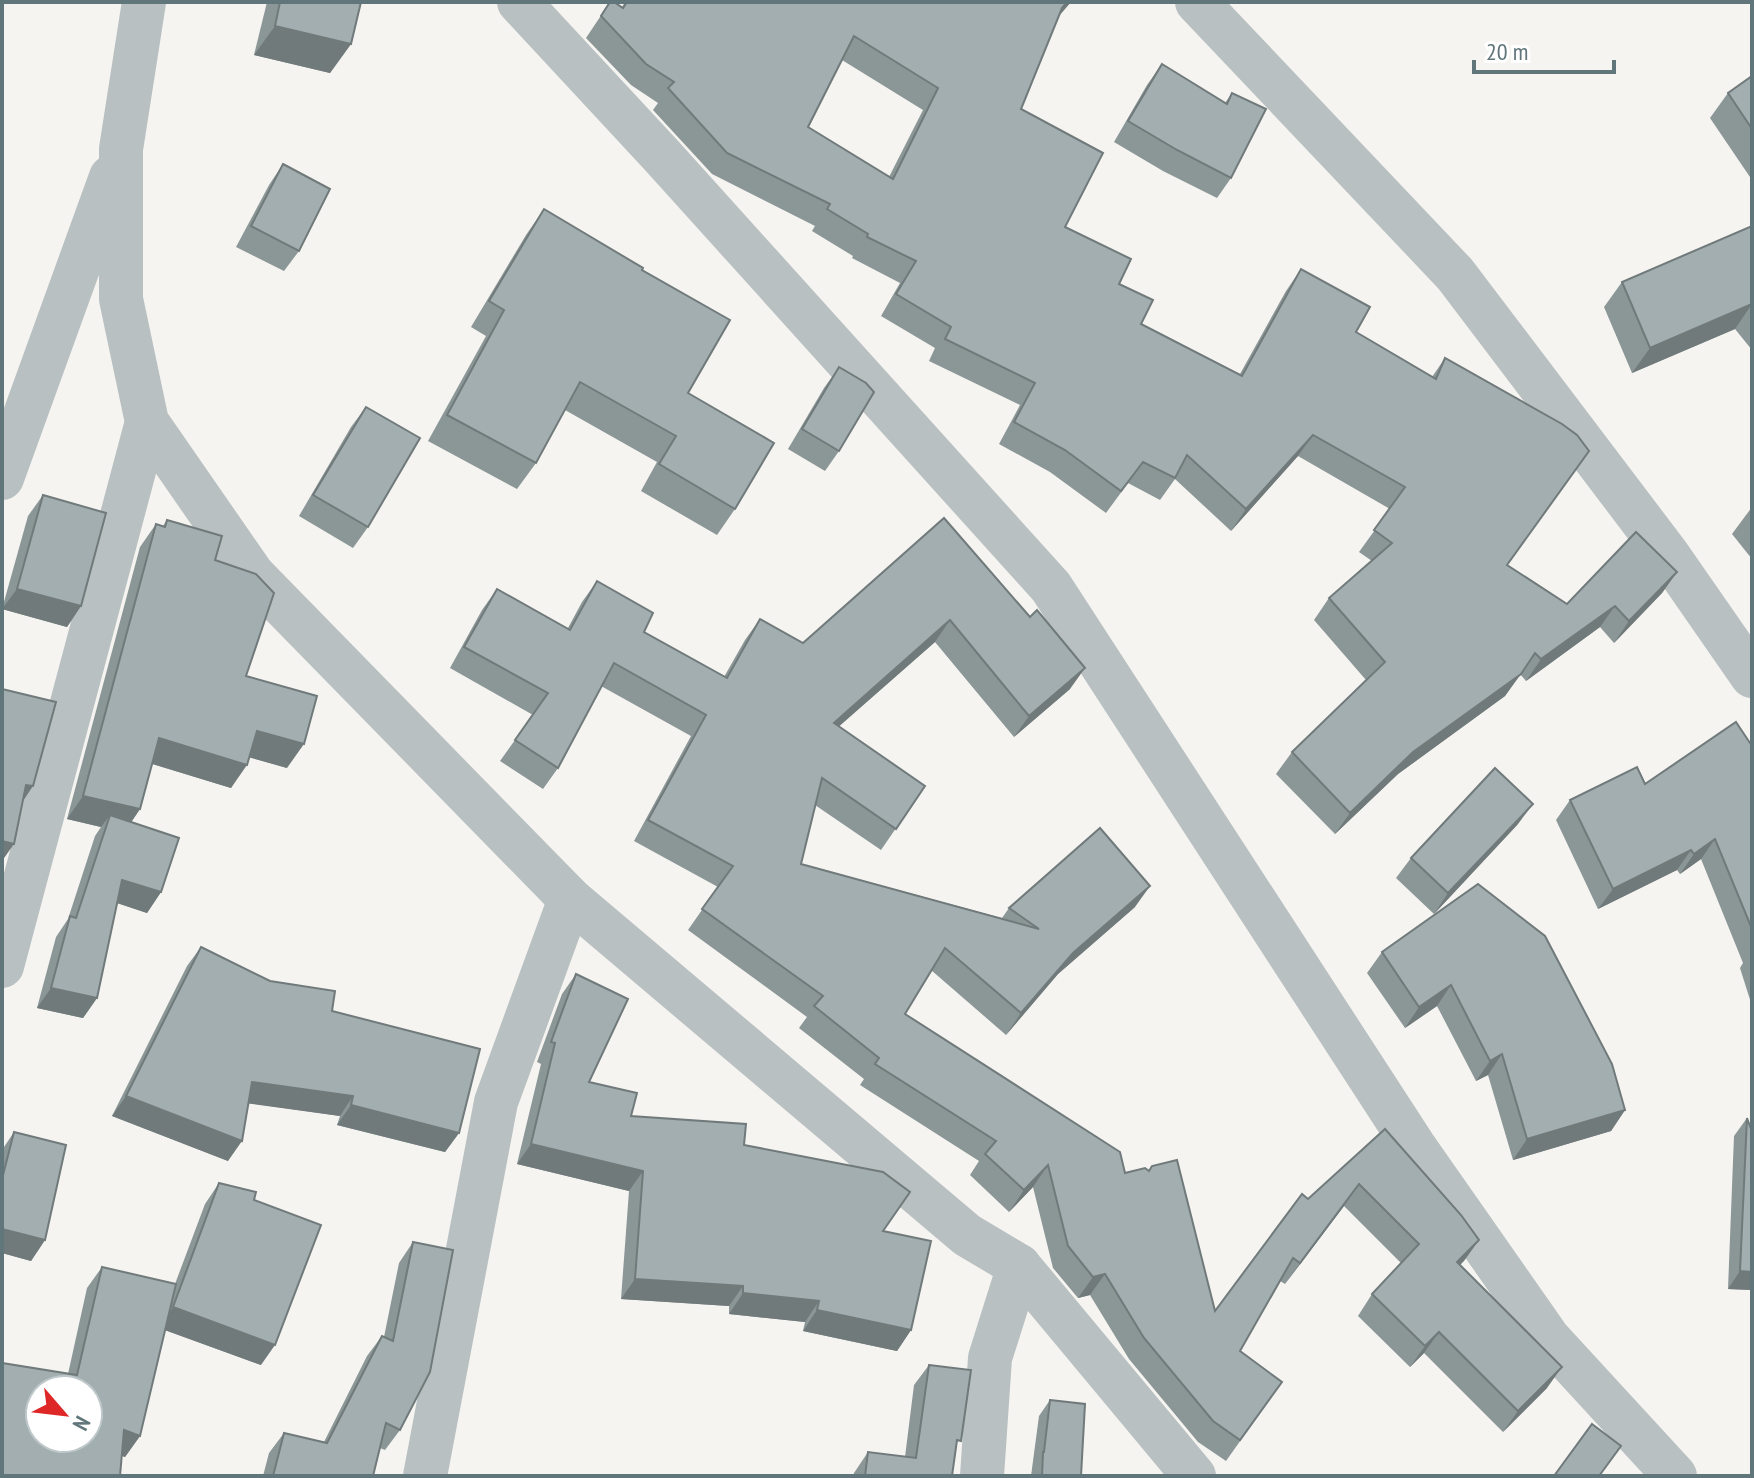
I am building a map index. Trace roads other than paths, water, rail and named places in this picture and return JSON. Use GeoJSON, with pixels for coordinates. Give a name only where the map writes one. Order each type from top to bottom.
{"type":"FeatureCollection","features":[{"type":"Feature","properties":{"kind":"street"},"geometry":{"type":"LineString","coordinates":[[144,2],[121,149],[121,299],[147,422],[253,575],[570,899],[967,1235],[1019,1266],[1194,1476]]}},
{"type":"Feature","properties":{"kind":"street"},"geometry":{"type":"LineString","coordinates":[[519,2],[1051,587],[1414,1146],[1549,1339],[1675,1476]]}},
{"type":"Feature","properties":{"kind":"street"},"geometry":{"type":"LineString","coordinates":[[1197,2],[1455,274],[1668,555],[1752,676]]}},
{"type":"Feature","properties":{"kind":"street"},"geometry":{"type":"LineString","coordinates":[[2,478],[121,149]]}},
{"type":"Feature","properties":{"kind":"street"},"geometry":{"type":"LineString","coordinates":[[2,966],[147,422]]}},
{"type":"Feature","properties":{"kind":"street"},"geometry":{"type":"LineString","coordinates":[[425,1476],[496,1102],[570,899]]}},
{"type":"Feature","properties":{"kind":"street"},"geometry":{"type":"LineString","coordinates":[[982,1476],[990,1358],[1019,1266]]}}]}
